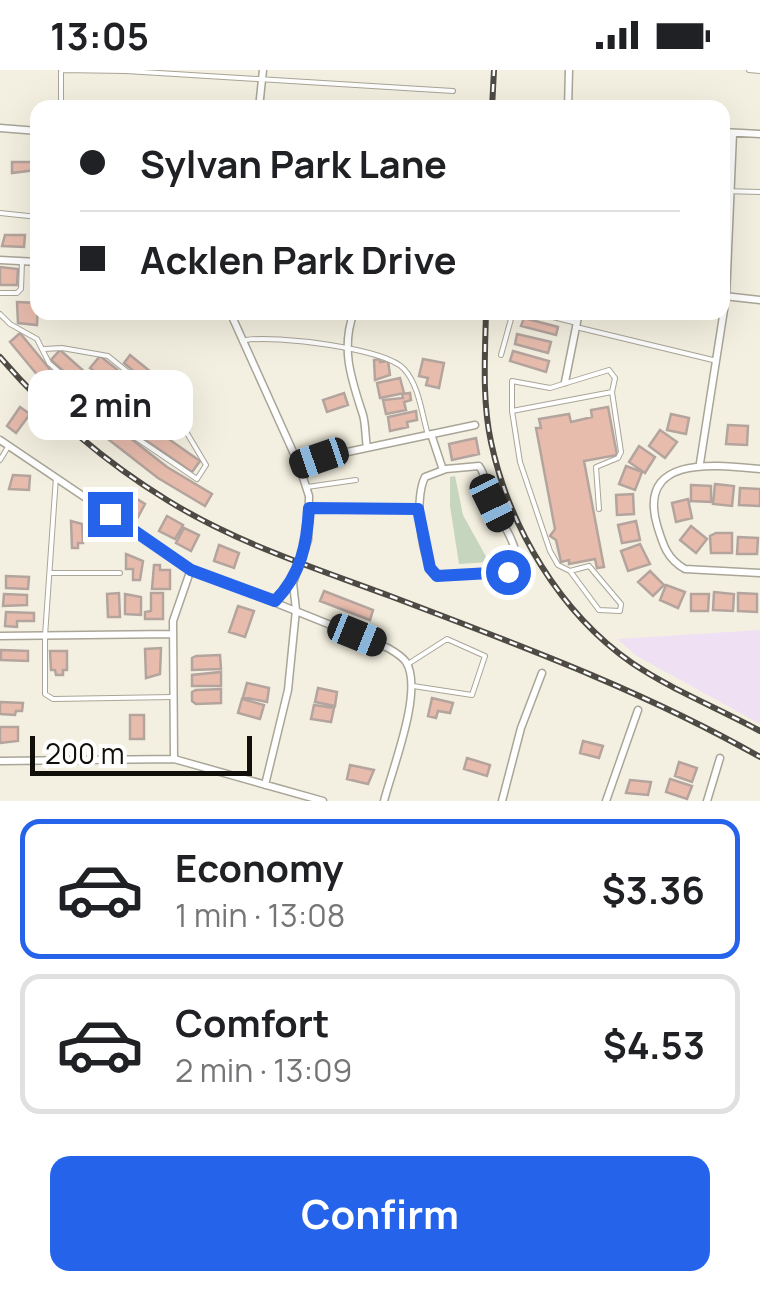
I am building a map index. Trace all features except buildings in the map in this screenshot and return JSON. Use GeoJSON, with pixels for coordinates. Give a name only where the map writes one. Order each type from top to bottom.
{"type":"FeatureCollection","features":[{"type":"Feature","properties":{"kind":"street"},"geometry":{"type":"LineString","coordinates":[[568,100],[569,70]]}},
{"type":"Feature","properties":{"kind":"street"},"geometry":{"type":"LineString","coordinates":[[260,100],[263,75]]}},
{"type":"Feature","properties":{"kind":"street"},"geometry":{"type":"LineString","coordinates":[[0,128],[30,130]]}},
{"type":"Feature","properties":{"kind":"street"},"geometry":{"type":"LineString","coordinates":[[730,132],[760,134]]}},
{"type":"Feature","properties":{"kind":"street"},"geometry":{"type":"LineString","coordinates":[[730,162],[734,132]]}},
{"type":"Feature","properties":{"kind":"street"},"geometry":{"type":"LineString","coordinates":[[0,260],[30,262]]}},
{"type":"Feature","properties":{"kind":"street"},"geometry":{"type":"LineString","coordinates":[[730,297],[760,300]]}},
{"type":"Feature","properties":{"kind":"street"},"geometry":{"type":"LineString","coordinates":[[233,320],[300,465],[309,508],[308,540],[293,583],[296,610],[288,690],[266,785]]}},
{"type":"Feature","properties":{"kind":"street"},"geometry":{"type":"LineString","coordinates":[[353,320],[348,348],[350,376],[363,415],[367,448]]}},
{"type":"Feature","properties":{"kind":"street"},"geometry":{"type":"LineString","coordinates":[[564,382],[577,320]]}},
{"type":"Feature","properties":{"kind":"street"},"geometry":{"type":"LineString","coordinates":[[700,464],[721,320]]}},
{"type":"Feature","properties":{"kind":"street"},"geometry":{"type":"LineString","coordinates":[[300,465],[475,425]]}},
{"type":"Feature","properties":{"kind":"street"},"geometry":{"type":"LineString","coordinates":[[430,434],[443,470]]}},
{"type":"Feature","properties":{"kind":"street"},"geometry":{"type":"LineString","coordinates":[[0,440],[191,570],[388,648],[408,664],[413,686],[384,801]]}},
{"type":"Feature","properties":{"kind":"street"},"geometry":{"type":"LineString","coordinates":[[760,469],[700,464],[677,471],[657,489],[653,499],[655,518],[670,559],[685,570],[760,573]]}},
{"type":"Feature","properties":{"kind":"street"},"geometry":{"type":"LineString","coordinates":[[479,466],[515,550],[514,566],[508,572],[437,576],[430,568],[418,509],[425,477],[443,470],[479,466]]}},
{"type":"Feature","properties":{"kind":"street"},"geometry":{"type":"LineString","coordinates":[[309,508],[418,509]]}},
{"type":"Feature","properties":{"kind":"street"},"geometry":{"type":"LineString","coordinates":[[174,758],[172,634],[174,612],[191,570]]}},
{"type":"Feature","properties":{"kind":"street"},"geometry":{"type":"LineString","coordinates":[[275,601],[293,583]]}},
{"type":"Feature","properties":{"kind":"street"},"geometry":{"type":"LineString","coordinates":[[0,636],[172,634]]}},
{"type":"Feature","properties":{"kind":"street"},"geometry":{"type":"LineString","coordinates":[[502,801],[542,673]]}},
{"type":"Feature","properties":{"kind":"street"},"geometry":{"type":"LineString","coordinates":[[606,801],[638,710]]}},
{"type":"Feature","properties":{"kind":"street"},"geometry":{"type":"LineString","coordinates":[[0,761],[174,758],[322,801]]}},
{"type":"Feature","properties":{"kind":"street"},"geometry":{"type":"LineString","coordinates":[[707,801],[720,758]]}},
{"type":"Feature","properties":{"kind":"lane"},"geometry":{"type":"LineString","coordinates":[[61,100],[62,70],[263,75],[452,91]]}},
{"type":"Feature","properties":{"kind":"lane"},"geometry":{"type":"LineString","coordinates":[[749,70],[760,70]]}},
{"type":"Feature","properties":{"kind":"lane"},"geometry":{"type":"LineString","coordinates":[[730,191],[760,192]]}},
{"type":"Feature","properties":{"kind":"lane"},"geometry":{"type":"LineString","coordinates":[[0,213],[30,216]]}},
{"type":"Feature","properties":{"kind":"lane"},"geometry":{"type":"LineString","coordinates":[[0,293],[17,294],[21,289],[22,261]]}},
{"type":"Feature","properties":{"kind":"lane"},"geometry":{"type":"LineString","coordinates":[[0,314],[38,339],[49,363],[63,377],[164,460],[197,480],[206,465],[172,408],[108,356],[44,349]]}},
{"type":"Feature","properties":{"kind":"lane"},"geometry":{"type":"LineString","coordinates":[[501,355],[511,320]]}},
{"type":"Feature","properties":{"kind":"lane"},"geometry":{"type":"LineString","coordinates":[[559,320],[717,361]]}},
{"type":"Feature","properties":{"kind":"lane"},"geometry":{"type":"LineString","coordinates":[[241,342],[250,339],[348,348],[400,364],[408,373],[430,434]]}},
{"type":"Feature","properties":{"kind":"lane"},"geometry":{"type":"LineString","coordinates":[[590,566],[621,604],[620,611],[599,610],[550,551],[520,462],[512,382],[550,388],[609,370],[614,378],[612,392],[621,452],[618,458],[597,465],[594,471],[599,508]]}},
{"type":"Feature","properties":{"kind":"lane"},"geometry":{"type":"LineString","coordinates":[[512,411],[612,392]]}},
{"type":"Feature","properties":{"kind":"lane"},"geometry":{"type":"LineString","coordinates":[[0,460],[9,445]]}},
{"type":"Feature","properties":{"kind":"lane"},"geometry":{"type":"LineString","coordinates":[[56,476],[45,636],[44,686],[48,697],[173,698]]}},
{"type":"Feature","properties":{"kind":"lane"},"geometry":{"type":"LineString","coordinates":[[307,487],[356,480]]}},
{"type":"Feature","properties":{"kind":"lane"},"geometry":{"type":"LineString","coordinates":[[570,571],[590,566]]}},
{"type":"Feature","properties":{"kind":"lane"},"geometry":{"type":"LineString","coordinates":[[576,579],[590,566]]}},
{"type":"Feature","properties":{"kind":"lane"},"geometry":{"type":"LineString","coordinates":[[50,573],[120,574]]}},
{"type":"Feature","properties":{"kind":"lane"},"geometry":{"type":"LineString","coordinates":[[408,664],[446,639],[485,656],[472,695],[413,686]]}},
{"type":"Feature","properties":{"kind":"shaded area"},"geometry":{"type":"Polygon","coordinates":[[[760,630],[760,724],[637,656],[617,639],[760,630]]]}},
{"type":"Feature","properties":{"kind":"green space"},"geometry":{"type":"Polygon","coordinates":[[[455,476],[463,515],[489,562],[459,564],[450,506],[450,477],[455,476]]]}},
{"type":"Feature","properties":{"kind":"railway"},"geometry":{"type":"LineString","coordinates":[[492,100],[494,70]]}},
{"type":"Feature","properties":{"kind":"railway"},"geometry":{"type":"LineString","coordinates":[[486,320],[485,394],[491,442],[510,505],[541,566],[582,619],[632,663],[760,731]]}},
{"type":"Feature","properties":{"kind":"railway"},"geometry":{"type":"LineString","coordinates":[[0,357],[57,417],[99,453],[193,515],[276,554],[578,669],[670,710],[760,757]]}},
{"type":"Feature","properties":{"kind":"route"},"geometry":{"type":"LineString","coordinates":[[110,514],[191,570],[275,601],[293,583],[308,540],[309,508],[418,509],[430,568],[437,576],[508,572]]}}]}
